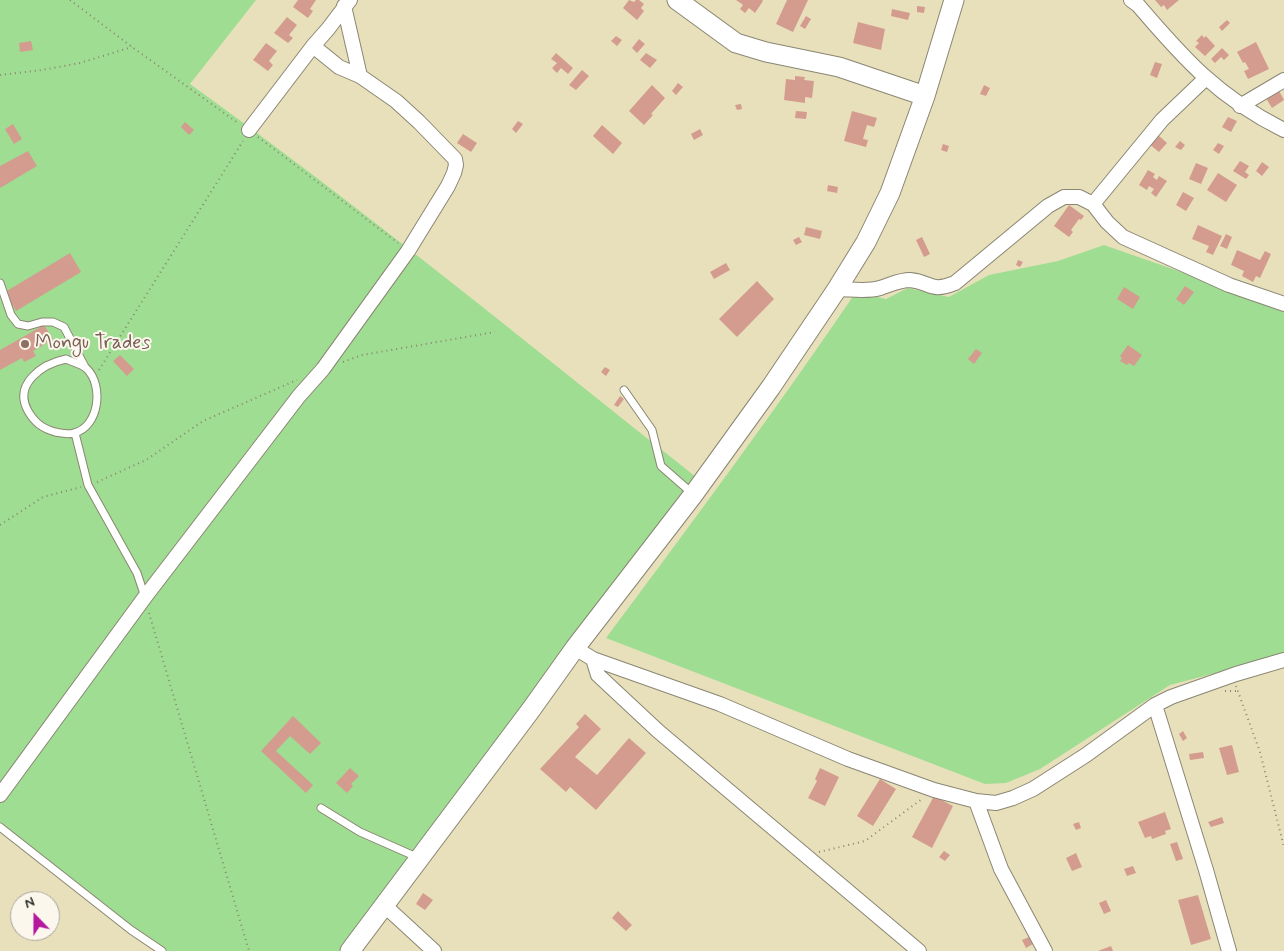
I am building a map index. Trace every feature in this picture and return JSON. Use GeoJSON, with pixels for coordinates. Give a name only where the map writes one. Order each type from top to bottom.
{"type":"FeatureCollection","features":[{"type":"Feature","properties":{"kind":"main road"},"geometry":{"type":"LineString","coordinates":[[677,0],[736,43],[766,52],[839,67],[925,96]]}},
{"type":"Feature","properties":{"kind":"main road"},"geometry":{"type":"LineString","coordinates":[[350,951],[575,648],[693,495],[776,380],[837,289],[866,242],[890,193],[925,96],[954,0]]}},
{"type":"Feature","properties":{"kind":"street"},"geometry":{"type":"LineString","coordinates":[[1131,0],[1138,5],[1176,49],[1206,78],[1240,106],[1284,130]]}},
{"type":"Feature","properties":{"kind":"street"},"geometry":{"type":"LineString","coordinates":[[249,130],[347,3]]}},
{"type":"Feature","properties":{"kind":"street"},"geometry":{"type":"LineString","coordinates":[[347,3],[360,76]]}},
{"type":"Feature","properties":{"kind":"street"},"geometry":{"type":"LineString","coordinates":[[0,795],[145,597],[299,396],[323,369],[408,251],[454,173],[456,165],[454,159],[396,101],[360,76],[339,67],[312,46]]}},
{"type":"Feature","properties":{"kind":"street"},"geometry":{"type":"LineString","coordinates":[[1093,204],[1162,120],[1206,78]]}},
{"type":"Feature","properties":{"kind":"street"},"geometry":{"type":"LineString","coordinates":[[1240,106],[1284,80]]}},
{"type":"Feature","properties":{"kind":"street"},"geometry":{"type":"LineString","coordinates":[[837,289],[874,289],[909,280],[938,289],[955,284],[1048,206],[1064,197],[1079,197],[1093,204],[1107,222],[1123,237],[1229,285],[1284,304]]}},
{"type":"Feature","properties":{"kind":"street"},"geometry":{"type":"LineString","coordinates":[[575,648],[593,659],[720,704],[848,759],[934,790],[976,801],[996,803],[1033,789],[1086,755],[1155,705],[1186,690],[1284,660]]}},
{"type":"Feature","properties":{"kind":"street"},"geometry":{"type":"LineString","coordinates":[[593,659],[598,675],[658,731],[919,951]]}},
{"type":"Feature","properties":{"kind":"street"},"geometry":{"type":"LineString","coordinates":[[1155,705],[1229,951]]}},
{"type":"Feature","properties":{"kind":"street"},"geometry":{"type":"LineString","coordinates":[[976,801],[1001,869],[1045,951]]}},
{"type":"Feature","properties":{"kind":"street"},"geometry":{"type":"LineString","coordinates":[[384,905],[434,951]]}},
{"type":"Feature","properties":{"kind":"lane"},"geometry":{"type":"LineString","coordinates":[[0,283],[11,315],[18,324],[28,326],[42,322],[53,322],[64,327],[85,368],[94,379],[97,397],[96,407],[84,427],[75,433],[63,434],[37,424],[28,410],[23,395],[28,381],[42,368],[66,359],[85,368]]}},
{"type":"Feature","properties":{"kind":"lane"},"geometry":{"type":"LineString","coordinates":[[624,390],[652,430],[661,466],[693,495]]}},
{"type":"Feature","properties":{"kind":"lane"},"geometry":{"type":"LineString","coordinates":[[75,433],[88,485],[137,573],[145,597]]}},
{"type":"Feature","properties":{"kind":"lane"},"geometry":{"type":"LineString","coordinates":[[321,808],[360,832],[419,859]]}},
{"type":"Feature","properties":{"kind":"lane"},"geometry":{"type":"LineString","coordinates":[[0,827],[131,930],[162,951]]}},
{"type":"Feature","properties":{"kind":"path"},"geometry":{"type":"LineString","coordinates":[[70,0],[132,48],[249,130],[408,251]]}},
{"type":"Feature","properties":{"kind":"path"},"geometry":{"type":"LineString","coordinates":[[0,75],[80,63],[132,48]]}},
{"type":"Feature","properties":{"kind":"path"},"geometry":{"type":"LineString","coordinates":[[94,379],[249,130]]}},
{"type":"Feature","properties":{"kind":"path"},"geometry":{"type":"LineString","coordinates":[[323,369],[362,355],[495,332]]}},
{"type":"Feature","properties":{"kind":"path"},"geometry":{"type":"LineString","coordinates":[[0,525],[42,497],[88,485],[146,460],[202,422],[298,379]]}},
{"type":"Feature","properties":{"kind":"path"},"geometry":{"type":"LineString","coordinates":[[145,597],[249,951]]}},
{"type":"Feature","properties":{"kind":"path"},"geometry":{"type":"LineString","coordinates":[[1236,674],[1236,687],[1260,752],[1284,847]]}},
{"type":"Feature","properties":{"kind":"path"},"geometry":{"type":"LineString","coordinates":[[818,852],[865,841],[934,790]]}},
{"type":"Feature","properties":{"kind":"green space"},"geometry":{"type":"Polygon","coordinates":[[[0,0],[256,0],[190,84],[320,180],[701,481],[348,951],[162,951],[0,826],[0,0]]]}},
{"type":"Feature","properties":{"kind":"green space"},"geometry":{"type":"Polygon","coordinates":[[[1104,245],[1284,308],[1284,655],[1170,685],[1040,769],[1006,783],[985,784],[606,638],[764,423],[856,292],[886,299],[908,288],[949,297],[989,275],[1058,261],[1104,245]]]}},
{"type":"Feature","properties":{"kind":"building"},"geometry":{"type":"Polygon","coordinates":[[[298,0],[316,0],[310,9],[313,11],[308,18],[293,7],[298,0]]]}},
{"type":"Feature","properties":{"kind":"building"},"geometry":{"type":"Polygon","coordinates":[[[629,0],[634,2],[639,0],[644,4],[641,8],[644,11],[637,20],[623,8],[629,0]]]}},
{"type":"Feature","properties":{"kind":"building"},"geometry":{"type":"Polygon","coordinates":[[[736,0],[763,1],[755,13],[749,8],[745,13],[740,9],[743,5],[736,0]]]}},
{"type":"Feature","properties":{"kind":"building"},"geometry":{"type":"Polygon","coordinates":[[[787,0],[808,0],[793,32],[776,24],[787,0]]]}},
{"type":"Feature","properties":{"kind":"building"},"geometry":{"type":"Polygon","coordinates":[[[1155,0],[1179,0],[1167,10],[1164,5],[1161,7],[1155,0]]]}},
{"type":"Feature","properties":{"kind":"building"},"geometry":{"type":"Polygon","coordinates":[[[917,6],[925,7],[924,13],[917,12],[917,6]]]}},
{"type":"Feature","properties":{"kind":"building"},"geometry":{"type":"Polygon","coordinates":[[[892,9],[910,13],[908,20],[891,16],[892,9]]]}},
{"type":"Feature","properties":{"kind":"building"},"geometry":{"type":"Polygon","coordinates":[[[806,16],[811,19],[805,29],[800,26],[806,16]]]}},
{"type":"Feature","properties":{"kind":"building"},"geometry":{"type":"Polygon","coordinates":[[[287,17],[297,25],[289,35],[293,38],[288,43],[274,33],[287,17]]]}},
{"type":"Feature","properties":{"kind":"building"},"geometry":{"type":"Polygon","coordinates":[[[1227,20],[1230,23],[1222,31],[1219,27],[1227,20]]]}},
{"type":"Feature","properties":{"kind":"building"},"geometry":{"type":"Polygon","coordinates":[[[858,22],[885,29],[881,50],[853,43],[858,22]]]}},
{"type":"Feature","properties":{"kind":"building"},"geometry":{"type":"Polygon","coordinates":[[[1202,35],[1204,38],[1206,36],[1215,46],[1205,56],[1195,47],[1199,43],[1196,41],[1202,35]]]}},
{"type":"Feature","properties":{"kind":"building"},"geometry":{"type":"Polygon","coordinates":[[[616,36],[622,40],[617,46],[611,41],[616,36]]]}},
{"type":"Feature","properties":{"kind":"building"},"geometry":{"type":"Polygon","coordinates":[[[639,39],[645,44],[637,53],[632,48],[639,39]]]}},
{"type":"Feature","properties":{"kind":"building"},"geometry":{"type":"Polygon","coordinates":[[[31,41],[33,50],[20,52],[19,43],[31,41]]]}},
{"type":"Feature","properties":{"kind":"building"},"geometry":{"type":"Polygon","coordinates":[[[1256,42],[1269,69],[1248,79],[1244,71],[1249,69],[1237,52],[1256,42]]]}},
{"type":"Feature","properties":{"kind":"building"},"geometry":{"type":"Polygon","coordinates":[[[266,43],[277,51],[269,61],[273,65],[268,71],[253,60],[266,43]]]}},
{"type":"Feature","properties":{"kind":"building"},"geometry":{"type":"Polygon","coordinates":[[[1222,48],[1229,55],[1224,60],[1221,57],[1215,63],[1211,59],[1222,48]]]}},
{"type":"Feature","properties":{"kind":"building"},"geometry":{"type":"Polygon","coordinates":[[[556,53],[573,68],[568,74],[561,68],[557,73],[552,68],[557,63],[551,59],[556,53]]]}},
{"type":"Feature","properties":{"kind":"building"},"geometry":{"type":"Polygon","coordinates":[[[646,53],[657,60],[650,68],[640,60],[646,53]]]}},
{"type":"Feature","properties":{"kind":"building"},"geometry":{"type":"Polygon","coordinates":[[[1155,62],[1162,64],[1157,78],[1150,75],[1155,62]]]}},
{"type":"Feature","properties":{"kind":"building"},"geometry":{"type":"Polygon","coordinates":[[[582,70],[589,76],[576,90],[569,85],[582,70]]]}},
{"type":"Feature","properties":{"kind":"building"},"geometry":{"type":"Polygon","coordinates":[[[795,76],[805,77],[804,80],[814,81],[812,98],[805,97],[805,103],[784,100],[786,79],[795,80],[795,76]]]}},
{"type":"Feature","properties":{"kind":"building"},"geometry":{"type":"Polygon","coordinates":[[[678,83],[683,87],[676,95],[672,91],[678,83]]]}},
{"type":"Feature","properties":{"kind":"building"},"geometry":{"type":"Polygon","coordinates":[[[652,85],[665,98],[644,125],[629,111],[652,85]]]}},
{"type":"Feature","properties":{"kind":"building"},"geometry":{"type":"Polygon","coordinates":[[[984,85],[990,88],[986,96],[980,94],[984,85]]]}},
{"type":"Feature","properties":{"kind":"building"},"geometry":{"type":"Polygon","coordinates":[[[1277,87],[1284,100],[1272,108],[1264,95],[1277,87]]]}},
{"type":"Feature","properties":{"kind":"building"},"geometry":{"type":"Polygon","coordinates":[[[741,104],[742,109],[737,110],[735,105],[741,104]]]}},
{"type":"Feature","properties":{"kind":"building"},"geometry":{"type":"Polygon","coordinates":[[[796,111],[807,112],[806,119],[795,118],[796,111]]]}},
{"type":"Feature","properties":{"kind":"building"},"geometry":{"type":"Polygon","coordinates":[[[852,111],[877,118],[874,127],[867,125],[863,139],[868,140],[866,147],[844,141],[852,111]]]}},
{"type":"Feature","properties":{"kind":"building"},"geometry":{"type":"Polygon","coordinates":[[[1228,117],[1237,121],[1231,132],[1222,127],[1228,117]]]}},
{"type":"Feature","properties":{"kind":"building"},"geometry":{"type":"Polygon","coordinates":[[[518,121],[523,124],[516,133],[512,129],[518,121]]]}},
{"type":"Feature","properties":{"kind":"building"},"geometry":{"type":"Polygon","coordinates":[[[185,122],[194,130],[189,135],[181,127],[185,122]]]}},
{"type":"Feature","properties":{"kind":"building"},"geometry":{"type":"Polygon","coordinates":[[[13,124],[22,139],[14,144],[5,129],[13,124]]]}},
{"type":"Feature","properties":{"kind":"building"},"geometry":{"type":"Polygon","coordinates":[[[602,125],[622,143],[613,154],[593,136],[602,125]]]}},
{"type":"Feature","properties":{"kind":"building"},"geometry":{"type":"Polygon","coordinates":[[[700,129],[703,135],[694,140],[691,134],[700,129]]]}},
{"type":"Feature","properties":{"kind":"building"},"geometry":{"type":"Polygon","coordinates":[[[463,134],[477,143],[471,152],[457,143],[463,134]]]}},
{"type":"Feature","properties":{"kind":"building"},"geometry":{"type":"Polygon","coordinates":[[[1158,135],[1167,143],[1159,152],[1149,144],[1158,135]]]}},
{"type":"Feature","properties":{"kind":"building"},"geometry":{"type":"Polygon","coordinates":[[[1180,141],[1185,145],[1181,150],[1175,147],[1180,141]]]}},
{"type":"Feature","properties":{"kind":"building"},"geometry":{"type":"Polygon","coordinates":[[[1218,143],[1224,146],[1219,154],[1213,150],[1218,143]]]}},
{"type":"Feature","properties":{"kind":"building"},"geometry":{"type":"Polygon","coordinates":[[[943,144],[949,146],[947,152],[941,150],[943,144]]]}},
{"type":"Feature","properties":{"kind":"building"},"geometry":{"type":"Polygon","coordinates":[[[28,151],[37,166],[0,188],[0,166],[28,151]]]}},
{"type":"Feature","properties":{"kind":"building"},"geometry":{"type":"Polygon","coordinates":[[[1240,161],[1249,166],[1245,172],[1249,175],[1246,179],[1233,171],[1240,161]]]}},
{"type":"Feature","properties":{"kind":"building"},"geometry":{"type":"Polygon","coordinates":[[[1262,162],[1269,167],[1262,176],[1256,171],[1262,162]]]}},
{"type":"Feature","properties":{"kind":"building"},"geometry":{"type":"Polygon","coordinates":[[[1196,163],[1208,168],[1201,184],[1189,179],[1196,163]]]}},
{"type":"Feature","properties":{"kind":"building"},"geometry":{"type":"Polygon","coordinates":[[[1148,170],[1155,174],[1153,177],[1157,180],[1159,176],[1167,181],[1156,197],[1151,193],[1154,189],[1149,186],[1147,190],[1139,185],[1148,170]]]}},
{"type":"Feature","properties":{"kind":"building"},"geometry":{"type":"Polygon","coordinates":[[[1218,173],[1237,185],[1226,202],[1207,190],[1218,173]]]}},
{"type":"Feature","properties":{"kind":"building"},"geometry":{"type":"Polygon","coordinates":[[[828,185],[838,187],[837,193],[827,191],[828,185]]]}},
{"type":"Feature","properties":{"kind":"building"},"geometry":{"type":"Polygon","coordinates":[[[1183,192],[1194,198],[1186,211],[1176,205],[1183,192]]]}},
{"type":"Feature","properties":{"kind":"building"},"geometry":{"type":"Polygon","coordinates":[[[1069,205],[1084,216],[1081,220],[1079,219],[1071,230],[1073,232],[1069,237],[1054,226],[1069,205]]]}},
{"type":"Feature","properties":{"kind":"building"},"geometry":{"type":"Polygon","coordinates":[[[1198,225],[1222,236],[1213,255],[1206,252],[1209,246],[1192,239],[1198,225]]]}},
{"type":"Feature","properties":{"kind":"building"},"geometry":{"type":"Polygon","coordinates":[[[806,227],[822,231],[820,239],[804,235],[806,227]]]}},
{"type":"Feature","properties":{"kind":"building"},"geometry":{"type":"Polygon","coordinates":[[[1226,234],[1232,237],[1227,249],[1220,246],[1226,234]]]}},
{"type":"Feature","properties":{"kind":"building"},"geometry":{"type":"Polygon","coordinates":[[[799,237],[802,242],[796,245],[793,240],[799,237]]]}},
{"type":"Feature","properties":{"kind":"building"},"geometry":{"type":"Polygon","coordinates":[[[922,237],[930,254],[924,257],[916,240],[922,237]]]}},
{"type":"Feature","properties":{"kind":"building"},"geometry":{"type":"Polygon","coordinates":[[[1237,250],[1260,260],[1265,251],[1271,254],[1260,278],[1256,276],[1253,282],[1242,276],[1244,271],[1231,265],[1237,250]]]}},
{"type":"Feature","properties":{"kind":"building"},"geometry":{"type":"Polygon","coordinates":[[[70,253],[81,272],[16,311],[5,292],[70,253]]]}},
{"type":"Feature","properties":{"kind":"building"},"geometry":{"type":"Polygon","coordinates":[[[1018,260],[1023,262],[1020,267],[1016,265],[1018,260]]]}},
{"type":"Feature","properties":{"kind":"building"},"geometry":{"type":"Polygon","coordinates":[[[726,263],[730,270],[714,279],[710,272],[726,263]]]}},
{"type":"Feature","properties":{"kind":"building"},"geometry":{"type":"Polygon","coordinates":[[[757,281],[774,299],[737,337],[719,319],[757,281]]]}},
{"type":"Feature","properties":{"kind":"building"},"geometry":{"type":"Polygon","coordinates":[[[1185,286],[1194,292],[1184,305],[1176,299],[1185,286]]]}},
{"type":"Feature","properties":{"kind":"building"},"geometry":{"type":"Polygon","coordinates":[[[1124,287],[1140,297],[1133,309],[1117,299],[1124,287]]]}},
{"type":"Feature","properties":{"kind":"building"},"geometry":{"type":"Polygon","coordinates":[[[44,325],[53,339],[33,351],[36,356],[24,362],[22,358],[0,370],[0,350],[44,325]]]}},
{"type":"Feature","properties":{"kind":"building"},"geometry":{"type":"Polygon","coordinates":[[[1128,345],[1142,355],[1134,366],[1120,361],[1122,358],[1120,356],[1128,345]]]}},
{"type":"Feature","properties":{"kind":"building"},"geometry":{"type":"Polygon","coordinates":[[[976,349],[982,353],[974,364],[968,359],[976,349]]]}},
{"type":"Feature","properties":{"kind":"building"},"geometry":{"type":"Polygon","coordinates":[[[120,355],[134,369],[127,376],[113,361],[120,355]]]}},
{"type":"Feature","properties":{"kind":"building"},"geometry":{"type":"Polygon","coordinates":[[[605,367],[610,370],[606,376],[601,372],[605,367]]]}},
{"type":"Feature","properties":{"kind":"building"},"geometry":{"type":"Polygon","coordinates":[[[620,396],[624,399],[618,407],[614,405],[620,396]]]}},
{"type":"Feature","properties":{"kind":"building"},"geometry":{"type":"Polygon","coordinates":[[[585,714],[601,729],[575,757],[597,775],[629,738],[646,753],[596,810],[570,787],[566,792],[540,769],[579,727],[576,724],[585,714]]]}},
{"type":"Feature","properties":{"kind":"building"},"geometry":{"type":"Polygon","coordinates":[[[293,716],[321,743],[310,754],[290,736],[276,751],[313,785],[306,793],[261,751],[293,716]]]}},
{"type":"Feature","properties":{"kind":"building"},"geometry":{"type":"Polygon","coordinates":[[[1183,731],[1187,738],[1183,741],[1179,734],[1183,731]]]}},
{"type":"Feature","properties":{"kind":"building"},"geometry":{"type":"Polygon","coordinates":[[[1232,745],[1239,772],[1227,775],[1219,748],[1232,745]]]}},
{"type":"Feature","properties":{"kind":"building"},"geometry":{"type":"Polygon","coordinates":[[[1203,752],[1204,758],[1190,760],[1189,754],[1203,752]]]}},
{"type":"Feature","properties":{"kind":"building"},"geometry":{"type":"Polygon","coordinates":[[[350,768],[359,776],[351,784],[353,786],[347,793],[336,783],[350,768]]]}},
{"type":"Feature","properties":{"kind":"building"},"geometry":{"type":"Polygon","coordinates":[[[820,768],[839,777],[825,806],[808,798],[817,781],[815,779],[820,768]]]}},
{"type":"Feature","properties":{"kind":"building"},"geometry":{"type":"Polygon","coordinates":[[[880,779],[896,789],[873,826],[857,816],[880,779]]]}},
{"type":"Feature","properties":{"kind":"building"},"geometry":{"type":"Polygon","coordinates":[[[934,796],[953,806],[932,848],[912,837],[934,796]]]}},
{"type":"Feature","properties":{"kind":"building"},"geometry":{"type":"Polygon","coordinates":[[[1165,812],[1171,829],[1165,831],[1166,834],[1152,839],[1151,836],[1145,838],[1138,822],[1165,812]]]}},
{"type":"Feature","properties":{"kind":"building"},"geometry":{"type":"Polygon","coordinates":[[[1222,817],[1224,823],[1211,827],[1208,822],[1222,817]]]}},
{"type":"Feature","properties":{"kind":"building"},"geometry":{"type":"Polygon","coordinates":[[[1079,822],[1081,828],[1076,830],[1073,824],[1079,822]]]}},
{"type":"Feature","properties":{"kind":"building"},"geometry":{"type":"Polygon","coordinates":[[[1177,842],[1183,859],[1176,861],[1170,844],[1177,842]]]}},
{"type":"Feature","properties":{"kind":"building"},"geometry":{"type":"Polygon","coordinates":[[[944,851],[950,855],[945,861],[939,857],[944,851]]]}},
{"type":"Feature","properties":{"kind":"building"},"geometry":{"type":"Polygon","coordinates":[[[1076,853],[1082,867],[1072,871],[1066,858],[1076,853]]]}},
{"type":"Feature","properties":{"kind":"building"},"geometry":{"type":"Polygon","coordinates":[[[1133,866],[1136,873],[1127,876],[1124,869],[1133,866]]]}},
{"type":"Feature","properties":{"kind":"building"},"geometry":{"type":"Polygon","coordinates":[[[423,893],[433,900],[425,910],[416,904],[423,893]]]}},
{"type":"Feature","properties":{"kind":"building"},"geometry":{"type":"Polygon","coordinates":[[[1198,895],[1211,939],[1191,945],[1178,900],[1198,895]]]}},
{"type":"Feature","properties":{"kind":"building"},"geometry":{"type":"Polygon","coordinates":[[[1106,900],[1111,911],[1104,914],[1099,903],[1106,900]]]}},
{"type":"Feature","properties":{"kind":"building"},"geometry":{"type":"Polygon","coordinates":[[[618,911],[632,925],[626,931],[612,918],[618,911]]]}},
{"type":"Feature","properties":{"kind":"building"},"geometry":{"type":"Polygon","coordinates":[[[1029,937],[1033,944],[1026,948],[1022,940],[1029,937]]]}},
{"type":"Feature","properties":{"kind":"building"},"geometry":{"type":"Polygon","coordinates":[[[1111,946],[1113,951],[1098,951],[1111,946]]]}},
{"type":"Feature","properties":{"kind":"place","name":"Mongu Trades"},"geometry":{"type":"Point","coordinates":[25,344]}}]}
